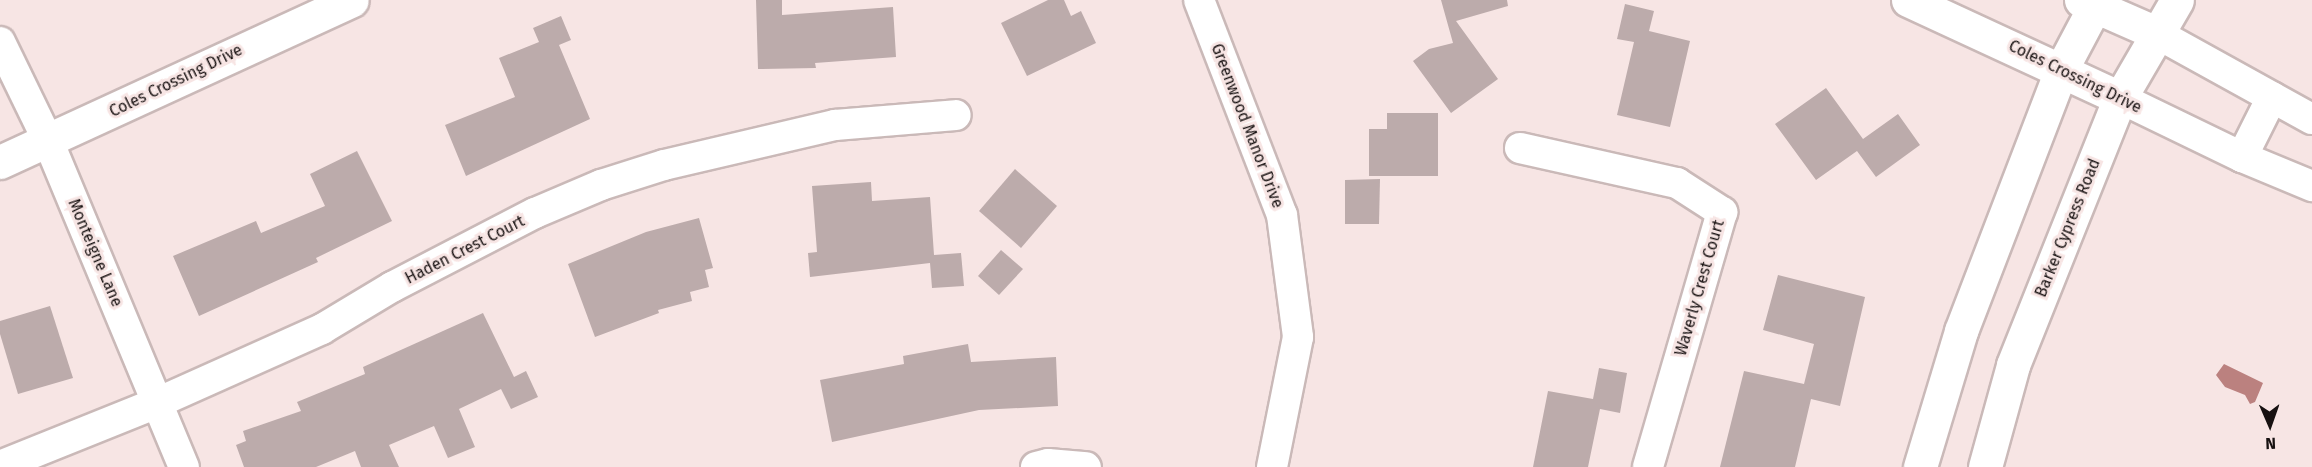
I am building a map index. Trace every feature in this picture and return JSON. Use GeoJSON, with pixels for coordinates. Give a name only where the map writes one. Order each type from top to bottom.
{"type":"FeatureCollection","features":[{"type":"Feature","properties":{"kind":"main road","name":"Coles Crossing Drive"},"geometry":{"type":"LineString","coordinates":[[0,162],[49,143],[280,30],[352,0]]}},
{"type":"Feature","properties":{"kind":"main road","name":"Coles Crossing Drive"},"geometry":{"type":"LineString","coordinates":[[1908,0],[2062,68],[2120,98]]}},
{"type":"Feature","properties":{"kind":"main road","name":"Barker Cypress Road"},"geometry":{"type":"LineString","coordinates":[[1985,467],[2013,365],[2120,98],[2177,0]]}},
{"type":"Feature","properties":{"kind":"main road"},"geometry":{"type":"LineString","coordinates":[[1920,467],[1961,331],[2062,68],[2091,2],[2156,33]]}},
{"type":"Feature","properties":{"kind":"street","name":"Greenwood Manor Drive"},"geometry":{"type":"LineString","coordinates":[[1199,0],[1282,215],[1298,337],[1272,467]]}},
{"type":"Feature","properties":{"kind":"street"},"geometry":{"type":"LineString","coordinates":[[2156,33],[2312,119]]}},
{"type":"Feature","properties":{"kind":"street","name":"Monteigne Lane"},"geometry":{"type":"LineString","coordinates":[[0,42],[49,143],[159,402],[184,467]]}},
{"type":"Feature","properties":{"kind":"street"},"geometry":{"type":"LineString","coordinates":[[2241,157],[2272,97]]}},
{"type":"Feature","properties":{"kind":"street","name":"Coles Crossing Drive"},"geometry":{"type":"LineString","coordinates":[[2120,98],[2241,157],[2312,186]]}},
{"type":"Feature","properties":{"kind":"street","name":"Haden Crest Court"},"geometry":{"type":"LineString","coordinates":[[0,466],[159,402],[322,329],[392,287],[534,213],[601,185],[664,165],[835,126],[956,115]]}},
{"type":"Feature","properties":{"kind":"street","name":"Waverly Crest Court"},"geometry":{"type":"LineString","coordinates":[[1520,148],[1677,183],[1722,212],[1648,467]]}},
{"type":"Feature","properties":{"kind":"street"},"geometry":{"type":"LineString","coordinates":[[1036,467],[1048,464],[1086,467]]}},
{"type":"Feature","properties":{"kind":"shaded area"},"geometry":{"type":"Polygon","coordinates":[[[2224,364],[2263,383],[2255,402],[2250,404],[2245,395],[2225,387],[2216,375],[2224,364]]]}},
{"type":"Feature","properties":{"kind":"building"},"geometry":{"type":"Polygon","coordinates":[[[756,0],[782,0],[782,15],[893,7],[896,57],[815,63],[816,68],[758,69],[756,0]]]}},
{"type":"Feature","properties":{"kind":"building"},"geometry":{"type":"Polygon","coordinates":[[[1048,0],[1064,0],[1071,16],[1081,11],[1096,43],[1027,76],[1001,23],[1048,0]]]}},
{"type":"Feature","properties":{"kind":"building"},"geometry":{"type":"Polygon","coordinates":[[[1441,0],[1507,0],[1508,6],[1456,21],[1498,79],[1451,113],[1413,61],[1429,49],[1453,43],[1441,0]]]}},
{"type":"Feature","properties":{"kind":"building"},"geometry":{"type":"Polygon","coordinates":[[[1625,4],[1654,11],[1649,31],[1690,41],[1670,127],[1617,115],[1634,42],[1617,39],[1625,4]]]}},
{"type":"Feature","properties":{"kind":"building"},"geometry":{"type":"Polygon","coordinates":[[[561,16],[571,40],[559,45],[590,119],[466,176],[445,125],[515,97],[499,58],[539,42],[533,28],[561,16]]]}},
{"type":"Feature","properties":{"kind":"building"},"geometry":{"type":"Polygon","coordinates":[[[1826,88],[1863,139],[1898,114],[1920,145],[1876,177],[1857,151],[1816,180],[1775,124],[1826,88]]]}},
{"type":"Feature","properties":{"kind":"building"},"geometry":{"type":"Polygon","coordinates":[[[1387,113],[1438,113],[1438,176],[1369,176],[1369,129],[1387,129],[1387,113]]]}},
{"type":"Feature","properties":{"kind":"building"},"geometry":{"type":"Polygon","coordinates":[[[357,151],[392,221],[316,258],[318,262],[199,316],[173,256],[256,221],[261,233],[325,206],[310,174],[357,151]]]}},
{"type":"Feature","properties":{"kind":"building"},"geometry":{"type":"Polygon","coordinates":[[[1015,169],[1057,206],[1021,248],[979,211],[1015,169]]]}},
{"type":"Feature","properties":{"kind":"building"},"geometry":{"type":"Polygon","coordinates":[[[1380,179],[1379,224],[1345,224],[1345,180],[1380,179]]]}},
{"type":"Feature","properties":{"kind":"building"},"geometry":{"type":"Polygon","coordinates":[[[871,182],[872,201],[930,197],[934,255],[961,253],[964,286],[932,288],[930,263],[810,277],[808,253],[817,252],[812,186],[871,182]]]}},
{"type":"Feature","properties":{"kind":"building"},"geometry":{"type":"Polygon","coordinates":[[[699,218],[713,268],[705,270],[709,287],[690,292],[692,301],[658,310],[659,313],[595,337],[568,264],[646,232],[699,218]]]}},
{"type":"Feature","properties":{"kind":"building"},"geometry":{"type":"Polygon","coordinates":[[[1001,250],[1023,269],[999,295],[978,276],[1001,250]]]}},
{"type":"Feature","properties":{"kind":"building"},"geometry":{"type":"Polygon","coordinates":[[[1778,275],[1865,297],[1840,406],[1811,399],[1795,467],[1720,467],[1744,371],[1804,384],[1814,344],[1763,330],[1778,275]]]}},
{"type":"Feature","properties":{"kind":"building"},"geometry":{"type":"Polygon","coordinates":[[[50,306],[73,378],[18,394],[0,334],[0,321],[50,306]]]}},
{"type":"Feature","properties":{"kind":"building"},"geometry":{"type":"Polygon","coordinates":[[[483,313],[514,377],[526,371],[538,397],[511,409],[501,389],[459,409],[475,447],[448,458],[434,426],[389,445],[399,467],[361,467],[355,451],[316,467],[244,467],[236,445],[246,441],[243,431],[301,411],[297,402],[365,374],[363,367],[483,313]]]}},
{"type":"Feature","properties":{"kind":"building"},"geometry":{"type":"Polygon","coordinates":[[[968,344],[971,362],[1056,357],[1058,406],[979,410],[832,442],[820,380],[904,364],[903,356],[968,344]]]}},
{"type":"Feature","properties":{"kind":"building"},"geometry":{"type":"Polygon","coordinates":[[[1599,368],[1627,373],[1620,413],[1600,409],[1588,467],[1533,467],[1548,391],[1593,399],[1599,368]]]}}]}
